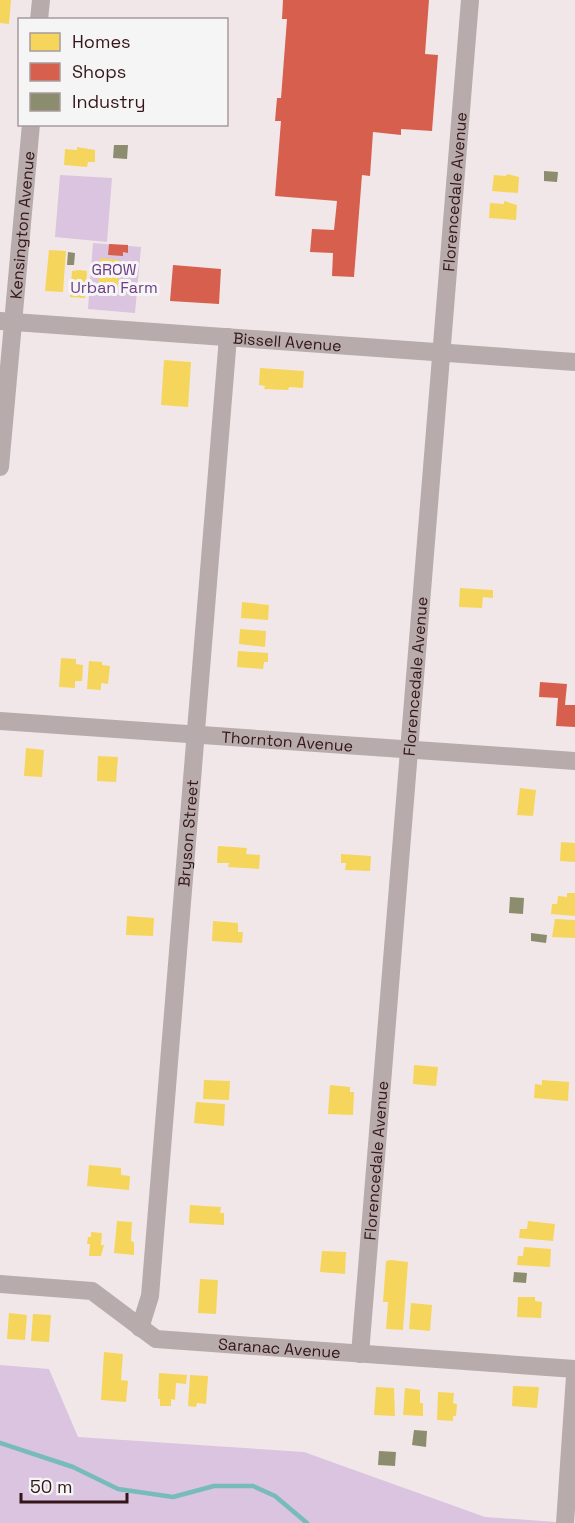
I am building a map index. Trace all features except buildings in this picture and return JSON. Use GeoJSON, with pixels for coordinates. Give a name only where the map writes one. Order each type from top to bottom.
{"type":"FeatureCollection","features":[{"type":"Feature","properties":{"kind":"street"},"geometry":{"type":"LineString","coordinates":[[39,18],[41,0]]}},
{"type":"Feature","properties":{"kind":"street","name":"Florencedale Avenue"},"geometry":{"type":"LineString","coordinates":[[360,1354],[470,0]]}},
{"type":"Feature","properties":{"kind":"street","name":"Kensington Avenue"},"geometry":{"type":"LineString","coordinates":[[0,468],[6,322],[31,126]]}},
{"type":"Feature","properties":{"kind":"street","name":"Bissell Avenue"},"geometry":{"type":"LineString","coordinates":[[6,322],[575,362]]}},
{"type":"Feature","properties":{"kind":"street","name":"Bryson Street"},"geometry":{"type":"LineString","coordinates":[[140,1328],[150,1296],[228,337]]}},
{"type":"Feature","properties":{"kind":"street","name":"Thornton Avenue"},"geometry":{"type":"LineString","coordinates":[[0,721],[575,761]]}},
{"type":"Feature","properties":{"kind":"street","name":"Saranac Avenue"},"geometry":{"type":"LineString","coordinates":[[0,1284],[92,1291],[156,1339],[575,1369]]}},
{"type":"Feature","properties":{"kind":"street"},"geometry":{"type":"LineString","coordinates":[[566,1520],[575,1376]]}},
{"type":"Feature","properties":{"kind":"green space"},"geometry":{"type":"Polygon","coordinates":[[[60,175],[112,178],[107,242],[55,237],[60,175]]]}},
{"type":"Feature","properties":{"kind":"green space","name":"GROW Urban Farm"},"geometry":{"type":"Polygon","coordinates":[[[93,243],[141,247],[135,313],[88,309],[93,243]]]}},
{"type":"Feature","properties":{"kind":"green space"},"geometry":{"type":"Polygon","coordinates":[[[0,1365],[49,1369],[78,1437],[304,1452],[485,1517],[571,1523],[0,1523],[0,1365]]]}},
{"type":"Feature","properties":{"kind":"waterway"},"geometry":{"type":"LineString","coordinates":[[0,1443],[73,1467],[118,1489],[173,1497],[214,1486],[253,1486],[275,1496],[307,1523]]}}]}
